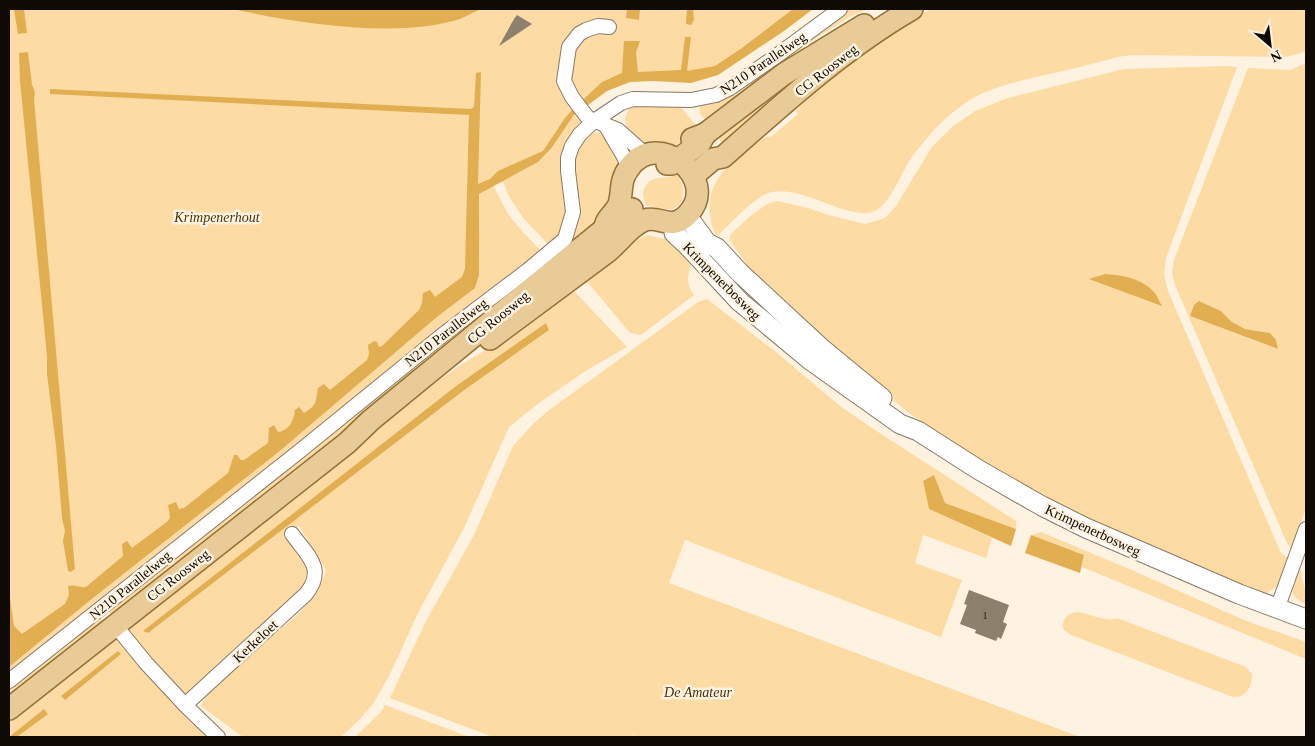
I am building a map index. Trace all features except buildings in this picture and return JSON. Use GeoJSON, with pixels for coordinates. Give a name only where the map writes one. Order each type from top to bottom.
{"type":"FeatureCollection","features":[{"type":"Feature","properties":{"kind":"main road","name":"CG Roosweg"},"geometry":{"type":"LineString","coordinates":[[674,157],[695,136],[705,134],[784,74],[892,9]]}},
{"type":"Feature","properties":{"kind":"main road","name":"CG Roosweg"},"geometry":{"type":"LineString","coordinates":[[700,180],[719,166],[723,157],[804,86],[854,47],[912,9]]}},
{"type":"Feature","properties":{"kind":"main road"},"geometry":{"type":"LineString","coordinates":[[654,153],[674,157],[700,180],[705,207],[679,233],[659,233],[635,216],[621,187],[632,173],[640,158],[654,153]]}},
{"type":"Feature","properties":{"kind":"main road"},"geometry":{"type":"LineString","coordinates":[[632,173],[656,164],[672,164],[674,157]]}},
{"type":"Feature","properties":{"kind":"main road","name":"CG Roosweg"},"geometry":{"type":"LineString","coordinates":[[9,709],[347,443],[371,420],[608,239],[627,243],[635,216],[618,206],[608,219],[608,239]]}},
{"type":"Feature","properties":{"kind":"main road"},"geometry":{"type":"LineString","coordinates":[[635,216],[663,222],[675,222],[694,218]]}},
{"type":"Feature","properties":{"kind":"main road","name":"Krimpenerbosweg"},"geometry":{"type":"LineString","coordinates":[[694,218],[707,243],[717,248],[739,272],[793,322],[918,431],[1042,506],[1086,528],[1148,556],[1306,619]]}},
{"type":"Feature","properties":{"kind":"main road","name":"Krimpenerbosweg"},"geometry":{"type":"LineString","coordinates":[[674,233],[740,302],[803,354],[900,424],[918,431]]}},
{"type":"Feature","properties":{"kind":"street","name":"N210 Parallelweg"},"geometry":{"type":"LineString","coordinates":[[9,681],[565,239],[573,212],[568,158],[572,146],[580,134],[596,121],[621,103],[633,99],[691,100],[716,95],[730,88],[776,57],[840,9]]}},
{"type":"Feature","properties":{"kind":"street"},"geometry":{"type":"LineString","coordinates":[[609,27],[598,26],[586,30],[579,34],[568,47],[564,81],[572,97],[596,121],[624,155],[632,173]]}},
{"type":"Feature","properties":{"kind":"street"},"geometry":{"type":"LineString","coordinates":[[596,121],[618,130],[646,155]]}},
{"type":"Feature","properties":{"kind":"street"},"geometry":{"type":"LineString","coordinates":[[1278,609],[1306,529]]}},
{"type":"Feature","properties":{"kind":"street","name":"Kerkeloet"},"geometry":{"type":"LineString","coordinates":[[185,705],[306,594],[313,585],[316,574],[312,563],[292,534]]}},
{"type":"Feature","properties":{"kind":"street"},"geometry":{"type":"LineString","coordinates":[[115,625],[146,663],[218,737]]}},
{"type":"Feature","properties":{"kind":"green space","name":"Krimpenerhout"},"geometry":{"type":"Polygon","coordinates":[[[9,9],[806,9],[737,57],[697,77],[622,78],[567,120],[545,151],[472,190],[469,280],[9,656],[9,9]]]}},
{"type":"Feature","properties":{"kind":"green space"},"geometry":{"type":"Polygon","coordinates":[[[846,9],[868,9],[849,17],[810,42],[706,120],[700,114],[699,101],[846,9]]]}},
{"type":"Feature","properties":{"kind":"green space"},"geometry":{"type":"Polygon","coordinates":[[[931,9],[1306,9],[1306,50],[1302,53],[1285,57],[1131,55],[1001,86],[971,100],[953,112],[937,127],[911,158],[886,202],[875,211],[863,213],[850,211],[789,192],[775,192],[756,200],[717,236],[711,223],[710,201],[718,178],[725,169],[754,145],[764,138],[772,136],[798,114],[796,111],[817,89],[878,41],[931,9]]]}},
{"type":"Feature","properties":{"kind":"green space"},"geometry":{"type":"Polygon","coordinates":[[[834,49],[724,145],[716,135],[834,49]]]}},
{"type":"Feature","properties":{"kind":"green space"},"geometry":{"type":"Polygon","coordinates":[[[1306,63],[1306,508],[1292,549],[1287,543],[1175,285],[1172,273],[1174,260],[1248,68],[1290,70],[1306,63]],[[1199,301],[1190,316],[1277,349],[1270,333],[1245,329],[1232,322],[1221,311],[1199,301]]]}},
{"type":"Feature","properties":{"kind":"green space"},"geometry":{"type":"Polygon","coordinates":[[[1237,67],[1166,258],[1164,275],[1168,291],[1281,553],[1289,559],[1279,585],[1267,593],[1251,591],[1067,510],[989,466],[909,413],[879,388],[751,271],[729,239],[731,234],[748,218],[767,204],[777,201],[865,224],[885,218],[896,206],[932,147],[952,127],[975,111],[1008,98],[1124,69],[1237,67]],[[1105,274],[1090,279],[1161,305],[1119,275],[1105,274]]]}},
{"type":"Feature","properties":{"kind":"green space"},"geometry":{"type":"Polygon","coordinates":[[[679,105],[699,129],[676,145],[669,147],[649,146],[643,144],[627,130],[625,118],[630,106],[679,105]]]}},
{"type":"Feature","properties":{"kind":"green space"},"geometry":{"type":"Polygon","coordinates":[[[578,112],[582,124],[572,137],[571,211],[565,231],[549,245],[523,218],[508,195],[503,181],[528,168],[545,156],[554,146],[570,120],[578,112]]]}},
{"type":"Feature","properties":{"kind":"green space"},"geometry":{"type":"Polygon","coordinates":[[[595,132],[602,134],[614,145],[621,166],[607,215],[568,246],[579,209],[573,167],[574,159],[580,144],[595,132]]]}},
{"type":"Feature","properties":{"kind":"green space"},"geometry":{"type":"Polygon","coordinates":[[[677,175],[683,189],[680,204],[671,209],[646,206],[643,194],[648,183],[656,178],[677,175]]]}},
{"type":"Feature","properties":{"kind":"green space"},"geometry":{"type":"Polygon","coordinates":[[[493,185],[508,214],[542,252],[9,675],[9,667],[88,602],[281,450],[437,317],[475,288],[479,275],[479,194],[493,185]]]}},
{"type":"Feature","properties":{"kind":"green space"},"geometry":{"type":"Polygon","coordinates":[[[647,235],[673,241],[694,260],[688,282],[694,295],[641,335],[630,333],[585,279],[637,240],[647,235]]]}},
{"type":"Feature","properties":{"kind":"green space"},"geometry":{"type":"Polygon","coordinates":[[[544,263],[490,311],[395,385],[342,436],[113,617],[106,608],[544,263]]]}},
{"type":"Feature","properties":{"kind":"green space"},"geometry":{"type":"Polygon","coordinates":[[[571,290],[627,347],[587,370],[539,403],[509,427],[464,528],[418,613],[390,674],[373,704],[360,719],[341,737],[243,737],[201,706],[213,686],[229,669],[286,625],[303,609],[317,591],[326,570],[299,526],[287,534],[297,547],[308,569],[302,590],[185,698],[126,633],[127,625],[441,379],[507,337],[571,290]],[[546,323],[456,386],[144,631],[148,633],[463,391],[549,330],[546,323]]]}},
{"type":"Feature","properties":{"kind":"green space","name":"De Amateur"},"geometry":{"type":"Polygon","coordinates":[[[707,299],[776,352],[840,406],[1016,521],[1016,529],[945,503],[934,476],[923,481],[929,509],[992,538],[986,558],[923,535],[915,563],[962,580],[941,637],[685,540],[669,583],[1080,737],[633,737],[634,732],[632,737],[493,737],[390,698],[425,623],[474,535],[513,446],[548,411],[698,302],[707,299]]]}},
{"type":"Feature","properties":{"kind":"green space"},"geometry":{"type":"Polygon","coordinates":[[[1041,532],[1244,620],[1306,642],[1306,659],[1082,567],[1084,555],[1031,535],[1041,532]]]}},
{"type":"Feature","properties":{"kind":"green space"},"geometry":{"type":"Polygon","coordinates":[[[1299,565],[1306,594],[1306,604],[1295,596],[1292,587],[1299,565]]]}},
{"type":"Feature","properties":{"kind":"green space"},"geometry":{"type":"Polygon","coordinates":[[[1077,612],[1103,619],[1117,618],[1246,667],[1252,674],[1250,687],[1242,696],[1233,697],[1071,635],[1063,629],[1063,622],[1068,615],[1077,612]]]}},
{"type":"Feature","properties":{"kind":"green space"},"geometry":{"type":"Polygon","coordinates":[[[97,616],[106,623],[9,700],[9,687],[97,616]]]}},
{"type":"Feature","properties":{"kind":"green space"},"geometry":{"type":"Polygon","coordinates":[[[111,638],[120,638],[204,732],[206,737],[17,737],[47,714],[44,709],[9,737],[9,719],[111,638]],[[118,651],[62,696],[64,700],[120,655],[118,651]]]}},
{"type":"Feature","properties":{"kind":"green space"},"geometry":{"type":"Polygon","coordinates":[[[385,705],[469,737],[355,737],[381,712],[385,705]]]}},
{"type":"Feature","properties":{"kind":"shaded area"},"geometry":{"type":"Polygon","coordinates":[[[14,9],[24,9],[27,33],[18,34],[14,9]]]}},
{"type":"Feature","properties":{"kind":"shaded area"},"geometry":{"type":"Polygon","coordinates":[[[233,9],[481,9],[460,19],[435,25],[407,28],[377,28],[316,24],[233,9]]]}},
{"type":"Feature","properties":{"kind":"shaded area"},"geometry":{"type":"Polygon","coordinates":[[[627,9],[640,9],[639,20],[626,18],[627,9]]]}},
{"type":"Feature","properties":{"kind":"shaded area"},"geometry":{"type":"Polygon","coordinates":[[[687,9],[693,9],[694,20],[691,25],[686,24],[687,9]]]}},
{"type":"Feature","properties":{"kind":"shaded area"},"geometry":{"type":"Polygon","coordinates":[[[793,9],[813,9],[784,31],[718,75],[691,83],[630,82],[607,91],[573,116],[551,149],[538,162],[479,194],[479,275],[475,288],[437,317],[281,450],[88,602],[9,667],[9,565],[10,598],[14,626],[22,634],[65,604],[69,595],[68,586],[86,587],[123,556],[122,544],[127,541],[132,548],[168,521],[170,517],[168,505],[176,502],[179,509],[184,508],[228,473],[234,455],[244,460],[268,443],[269,428],[274,425],[278,432],[285,430],[292,421],[295,410],[299,407],[304,413],[314,405],[318,388],[324,384],[330,390],[367,360],[369,354],[368,345],[374,341],[377,342],[379,347],[382,346],[419,310],[423,293],[430,290],[435,297],[462,277],[465,269],[469,115],[50,94],[50,89],[470,109],[474,107],[476,73],[481,72],[478,184],[490,179],[498,171],[543,151],[572,110],[602,82],[622,73],[624,41],[640,41],[636,52],[638,72],[681,70],[685,37],[691,37],[687,71],[715,66],[793,9]]]}},
{"type":"Feature","properties":{"kind":"shaded area"},"geometry":{"type":"Polygon","coordinates":[[[28,52],[32,85],[35,92],[34,99],[75,569],[71,572],[68,571],[63,541],[65,531],[47,374],[47,356],[20,81],[19,53],[28,52]]]}},
{"type":"Feature","properties":{"kind":"shaded area"},"geometry":{"type":"Polygon","coordinates":[[[1105,274],[1125,276],[1143,283],[1155,293],[1162,306],[1089,279],[1105,274]]]}},
{"type":"Feature","properties":{"kind":"shaded area"},"geometry":{"type":"Polygon","coordinates":[[[1199,301],[1221,311],[1232,322],[1245,329],[1270,333],[1276,340],[1278,349],[1190,316],[1194,305],[1199,301]]]}},
{"type":"Feature","properties":{"kind":"shaded area"},"geometry":{"type":"Polygon","coordinates":[[[546,323],[549,330],[463,391],[148,633],[143,631],[456,386],[546,323]]]}},
{"type":"Feature","properties":{"kind":"shaded area"},"geometry":{"type":"Polygon","coordinates":[[[934,475],[945,503],[1016,529],[1011,546],[929,509],[923,481],[934,475]]]}},
{"type":"Feature","properties":{"kind":"shaded area"},"geometry":{"type":"Polygon","coordinates":[[[1031,535],[1084,555],[1080,573],[1025,553],[1031,535]]]}},
{"type":"Feature","properties":{"kind":"shaded area"},"geometry":{"type":"Polygon","coordinates":[[[118,651],[121,654],[65,700],[61,696],[118,651]]]}},
{"type":"Feature","properties":{"kind":"shaded area"},"geometry":{"type":"Polygon","coordinates":[[[44,709],[48,714],[17,737],[9,737],[44,709]]]}}]}
